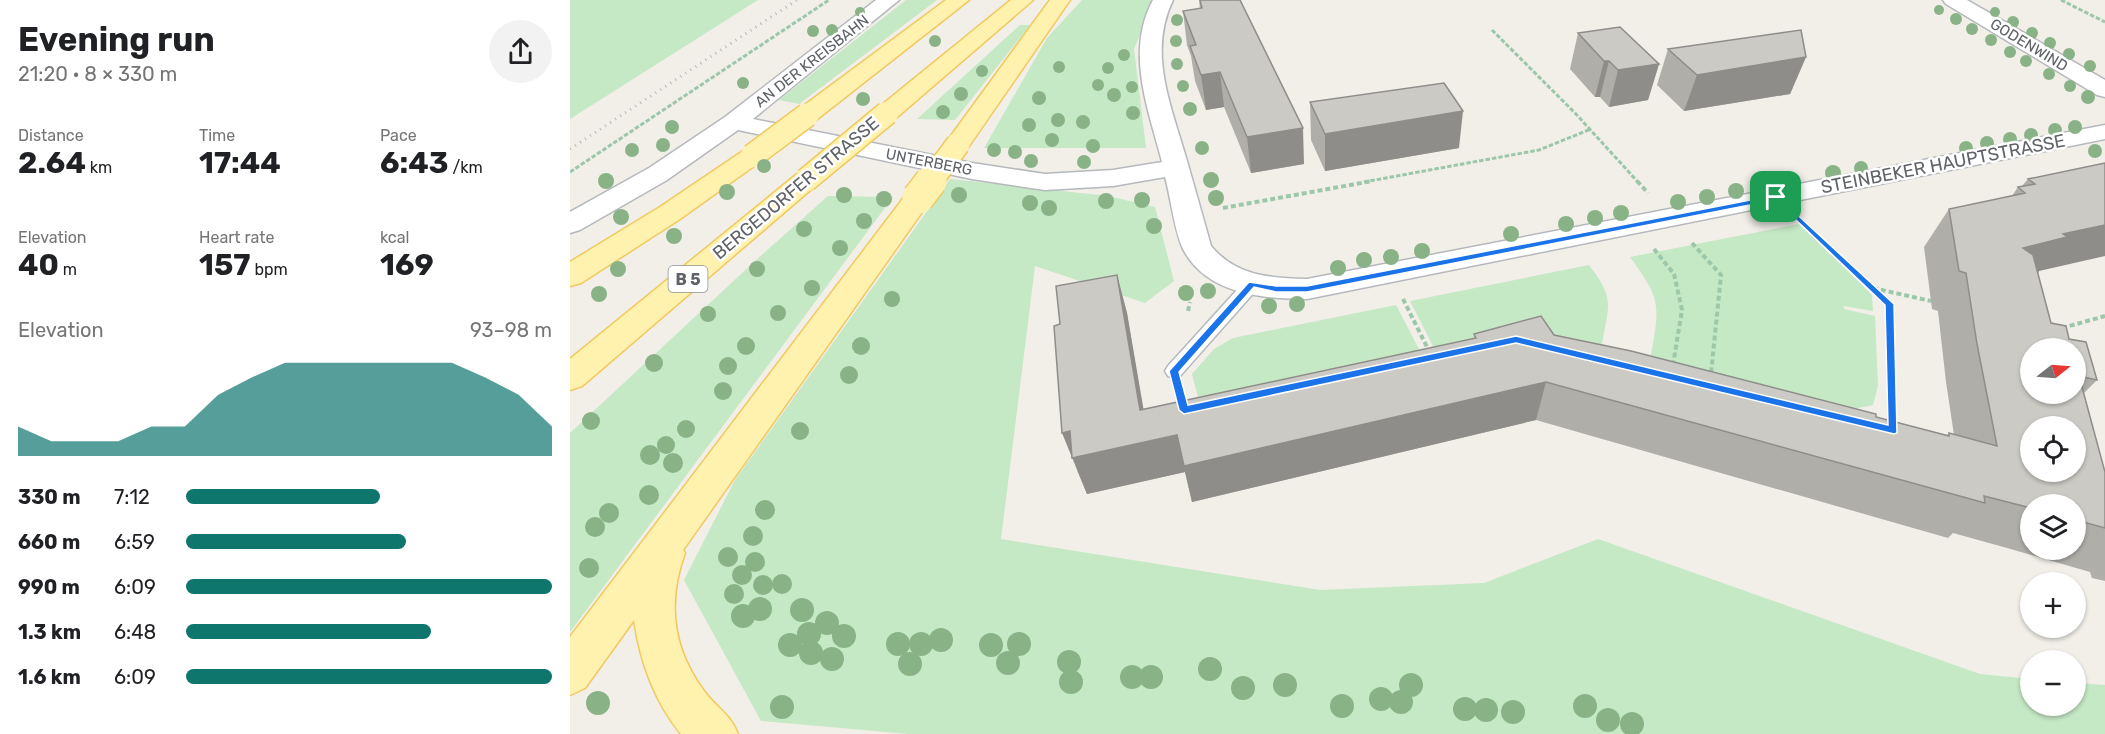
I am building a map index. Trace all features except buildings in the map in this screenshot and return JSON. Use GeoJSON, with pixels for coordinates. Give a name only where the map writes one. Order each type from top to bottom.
{"type":"FeatureCollection","features":[{"type":"Feature","properties":{"kind":"main road"},"geometry":{"type":"LineString","coordinates":[[570,276],[670,213],[752,156],[959,0]]}},
{"type":"Feature","properties":{"kind":"main road","name":"BERGEDORFER STRASSE"},"geometry":{"type":"LineString","coordinates":[[570,377],[1023,0]]}},
{"type":"Feature","properties":{"kind":"main road"},"geometry":{"type":"LineString","coordinates":[[570,673],[958,144],[1060,0]]}},
{"type":"Feature","properties":{"kind":"main road"},"geometry":{"type":"LineString","coordinates":[[674,529],[657,573],[653,601],[657,632],[669,678],[701,724],[715,734]]}},
{"type":"Feature","properties":{"kind":"street","name":"AN DER KREISBAHN"},"geometry":{"type":"LineString","coordinates":[[734,122],[890,0]]}},
{"type":"Feature","properties":{"kind":"street","name":"STEINBEKER HAUPTSTRASSE"},"geometry":{"type":"LineString","coordinates":[[1163,0],[1151,24],[1150,46],[1154,84],[1197,248],[1215,269],[1240,281],[1276,289],[1307,289],[2105,132]]}},
{"type":"Feature","properties":{"kind":"street","name":"GODENWIND"},"geometry":{"type":"LineString","coordinates":[[1953,0],[2105,90]]}},
{"type":"Feature","properties":{"kind":"street","name":"UNTERBERG"},"geometry":{"type":"LineString","coordinates":[[734,122],[949,166],[1045,182],[1113,178],[1176,167]]}},
{"type":"Feature","properties":{"kind":"street"},"geometry":{"type":"LineString","coordinates":[[570,224],[658,174],[734,122]]}},
{"type":"Feature","properties":{"kind":"lane"},"geometry":{"type":"LineString","coordinates":[[1174,371],[1252,284]]}},
{"type":"Feature","properties":{"kind":"path"},"geometry":{"type":"LineString","coordinates":[[570,172],[829,0]]}},
{"type":"Feature","properties":{"kind":"path"},"geometry":{"type":"LineString","coordinates":[[2061,0],[2105,22]]}},
{"type":"Feature","properties":{"kind":"path"},"geometry":{"type":"LineString","coordinates":[[1188,215],[1539,150],[1591,129]]}},
{"type":"Feature","properties":{"kind":"path"},"geometry":{"type":"LineString","coordinates":[[1776,197],[1889,304],[1894,430],[1882,428]]}},
{"type":"Feature","properties":{"kind":"path"},"geometry":{"type":"LineString","coordinates":[[1654,249],[1674,274],[1682,310],[1673,366]]}},
{"type":"Feature","properties":{"kind":"path"},"geometry":{"type":"LineString","coordinates":[[1873,288],[1931,301]]}},
{"type":"Feature","properties":{"kind":"path"},"geometry":{"type":"LineString","coordinates":[[1403,298],[1432,356]]}},
{"type":"Feature","properties":{"kind":"path"},"geometry":{"type":"LineString","coordinates":[[1188,312],[1190,302]]}},
{"type":"Feature","properties":{"kind":"path"},"geometry":{"type":"LineString","coordinates":[[2055,329],[2105,316]]}},
{"type":"Feature","properties":{"kind":"green space"},"geometry":{"type":"Polygon","coordinates":[[[570,0],[758,0],[570,119],[570,0]]]}},
{"type":"Feature","properties":{"kind":"green space"},"geometry":{"type":"Polygon","coordinates":[[[906,0],[937,0],[799,104],[779,100],[906,0]]]}},
{"type":"Feature","properties":{"kind":"green space"},"geometry":{"type":"Polygon","coordinates":[[[1082,0],[1154,0],[1134,49],[1146,148],[984,148],[1047,38],[1082,0]]]}},
{"type":"Feature","properties":{"kind":"green space"},"geometry":{"type":"Polygon","coordinates":[[[1020,25],[1030,25],[955,120],[917,119],[1020,25]]]}},
{"type":"Feature","properties":{"kind":"green space"},"geometry":{"type":"Polygon","coordinates":[[[950,179],[1108,196],[1155,207],[1174,281],[1145,303],[1035,266],[1001,539],[1320,590],[1484,583],[1598,539],[1980,674],[2020,678],[2020,716],[2086,716],[2086,684],[2105,685],[2105,734],[908,734],[761,721],[684,580],[735,480],[950,179]]]}},
{"type":"Feature","properties":{"kind":"green space"},"geometry":{"type":"Polygon","coordinates":[[[828,196],[893,197],[570,632],[570,433],[828,196]]]}},
{"type":"Feature","properties":{"kind":"green space"},"geometry":{"type":"Polygon","coordinates":[[[1799,224],[1872,295],[1873,311],[1844,306],[1844,309],[1875,316],[1878,386],[1873,405],[1849,410],[1435,350],[1410,301],[1589,265],[1603,286],[1608,302],[1602,344],[1651,355],[1656,324],[1656,303],[1648,283],[1630,257],[1799,224]]]}},
{"type":"Feature","properties":{"kind":"green space"},"geometry":{"type":"Polygon","coordinates":[[[1396,305],[1421,353],[1199,401],[1192,374],[1214,349],[1233,338],[1396,305]]]}},
{"type":"Feature","properties":{"kind":"railway"},"geometry":{"type":"LineString","coordinates":[[570,149],[797,0]]}},
{"type":"Feature","properties":{"kind":"route"},"geometry":{"type":"LineString","coordinates":[[1776,197],[1889,304],[1894,430],[1516,340],[1184,410],[1174,371],[1252,284],[1276,289],[1307,289],[1776,197]]}}]}
